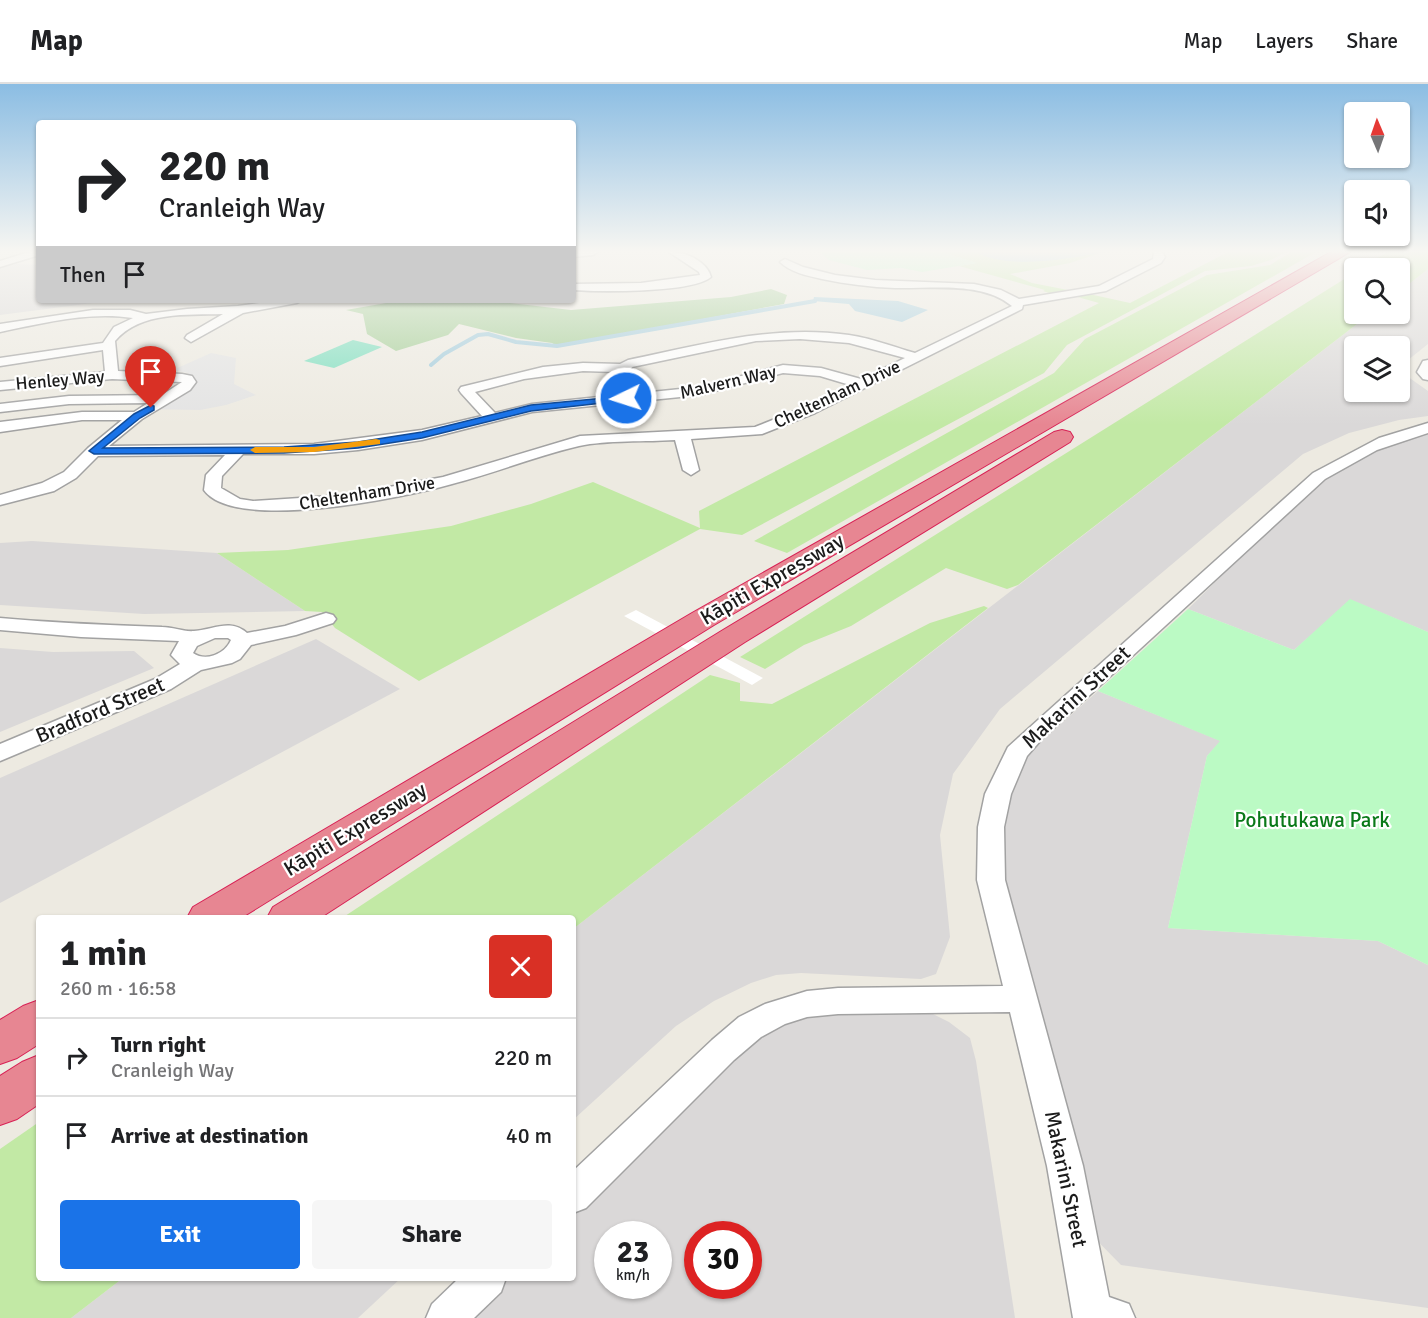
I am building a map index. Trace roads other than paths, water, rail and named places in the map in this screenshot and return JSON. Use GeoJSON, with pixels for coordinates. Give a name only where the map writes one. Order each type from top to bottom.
{"type":"FeatureCollection","features":[{"type":"Feature","properties":{"kind":"highway","name":"Kāpiti Expressway"},"geometry":{"type":"LineString","coordinates":[[213,915],[713,613],[1242,310]]}},
{"type":"Feature","properties":{"kind":"highway","name":"Kāpiti Expressway"},"geometry":{"type":"LineString","coordinates":[[293,915],[734,636],[1275,310]]}},
{"type":"Feature","properties":{"kind":"highway"},"geometry":{"type":"LineString","coordinates":[[0,1044],[36,1022]]}},
{"type":"Feature","properties":{"kind":"highway"},"geometry":{"type":"LineString","coordinates":[[0,1103],[36,1079]]}},
{"type":"Feature","properties":{"kind":"street"},"geometry":{"type":"LineString","coordinates":[[112,375],[107,346],[112,335],[121,327],[146,318],[192,310]]}},
{"type":"Feature","properties":{"kind":"street"},"geometry":{"type":"LineString","coordinates":[[191,339],[231,317],[238,310]]}},
{"type":"Feature","properties":{"kind":"street","name":"Cheltenham Drive"},"geometry":{"type":"LineString","coordinates":[[238,450],[214,475],[212,490],[235,502],[276,506],[346,500],[446,481],[580,441],[757,431],[786,421],[1016,310]]}},
{"type":"Feature","properties":{"kind":"street"},"geometry":{"type":"LineString","coordinates":[[0,328],[96,314],[133,314],[146,318]]}},
{"type":"Feature","properties":{"kind":"street"},"geometry":{"type":"LineString","coordinates":[[492,418],[466,390],[531,374],[600,366],[623,368],[644,361],[768,336],[838,337],[916,357]]}},
{"type":"Feature","properties":{"kind":"street"},"geometry":{"type":"LineString","coordinates":[[0,362],[107,346]]}},
{"type":"Feature","properties":{"kind":"street"},"geometry":{"type":"LineString","coordinates":[[1428,364],[1424,372],[1428,376]]}},
{"type":"Feature","properties":{"kind":"street"},"geometry":{"type":"LineString","coordinates":[[623,368],[620,375],[626,398]]}},
{"type":"Feature","properties":{"kind":"street","name":"Malvern Way"},"geometry":{"type":"LineString","coordinates":[[94,451],[314,449],[358,445],[422,435],[531,408],[700,391],[783,369],[821,372],[862,384]]}},
{"type":"Feature","properties":{"kind":"street","name":"Henley Way"},"geometry":{"type":"LineString","coordinates":[[0,386],[112,375],[169,376],[187,379],[189,382],[166,399]]}},
{"type":"Feature","properties":{"kind":"street"},"geometry":{"type":"LineString","coordinates":[[0,408],[69,400],[166,399]]}},
{"type":"Feature","properties":{"kind":"street"},"geometry":{"type":"LineString","coordinates":[[0,500],[48,487],[70,475],[94,451],[137,416],[166,399]]}},
{"type":"Feature","properties":{"kind":"street"},"geometry":{"type":"LineString","coordinates":[[0,427],[82,416],[137,416]]}},
{"type":"Feature","properties":{"kind":"street","name":"Makarini Street"},"geometry":{"type":"LineString","coordinates":[[1101,1317],[1022,999],[1000,925],[991,880],[989,853],[991,826],[998,794],[1016,753],[1034,734],[1319,476],[1353,455],[1375,445],[1428,428]]}},
{"type":"Feature","properties":{"kind":"street"},"geometry":{"type":"LineString","coordinates":[[682,436],[691,470]]}},
{"type":"Feature","properties":{"kind":"street"},"geometry":{"type":"LineString","coordinates":[[0,624],[81,631],[171,633],[195,638],[225,631],[240,636],[242,640],[289,631],[326,619]]}},
{"type":"Feature","properties":{"kind":"street","name":"Bradford Street"},"geometry":{"type":"LineString","coordinates":[[195,638],[188,643],[182,655],[186,660],[197,663],[216,662],[227,658],[241,646],[242,640]]}},
{"type":"Feature","properties":{"kind":"street","name":"Bradford Street"},"geometry":{"type":"LineString","coordinates":[[0,753],[163,684],[197,663]]}},
{"type":"Feature","properties":{"kind":"street"},"geometry":{"type":"LineString","coordinates":[[576,1192],[723,1050],[750,1027],[776,1013],[807,1004],[838,1001],[1022,999]]}},
{"type":"Feature","properties":{"kind":"street"},"geometry":{"type":"LineString","coordinates":[[446,1318],[484,1281]]}},
{"type":"Feature","properties":{"kind":"water"},"geometry":{"type":"Polygon","coordinates":[[[854,310],[928,310],[902,322],[854,310]]]}},
{"type":"Feature","properties":{"kind":"waterway"},"geometry":{"type":"LineString","coordinates":[[431,365],[444,354],[478,335],[488,334],[516,342],[557,346],[766,310]]}},
{"type":"Feature","properties":{"kind":"park label","name":"Pohutukawa Park"},"geometry":{"type":"Point","coordinates":[1312,820]}}]}
